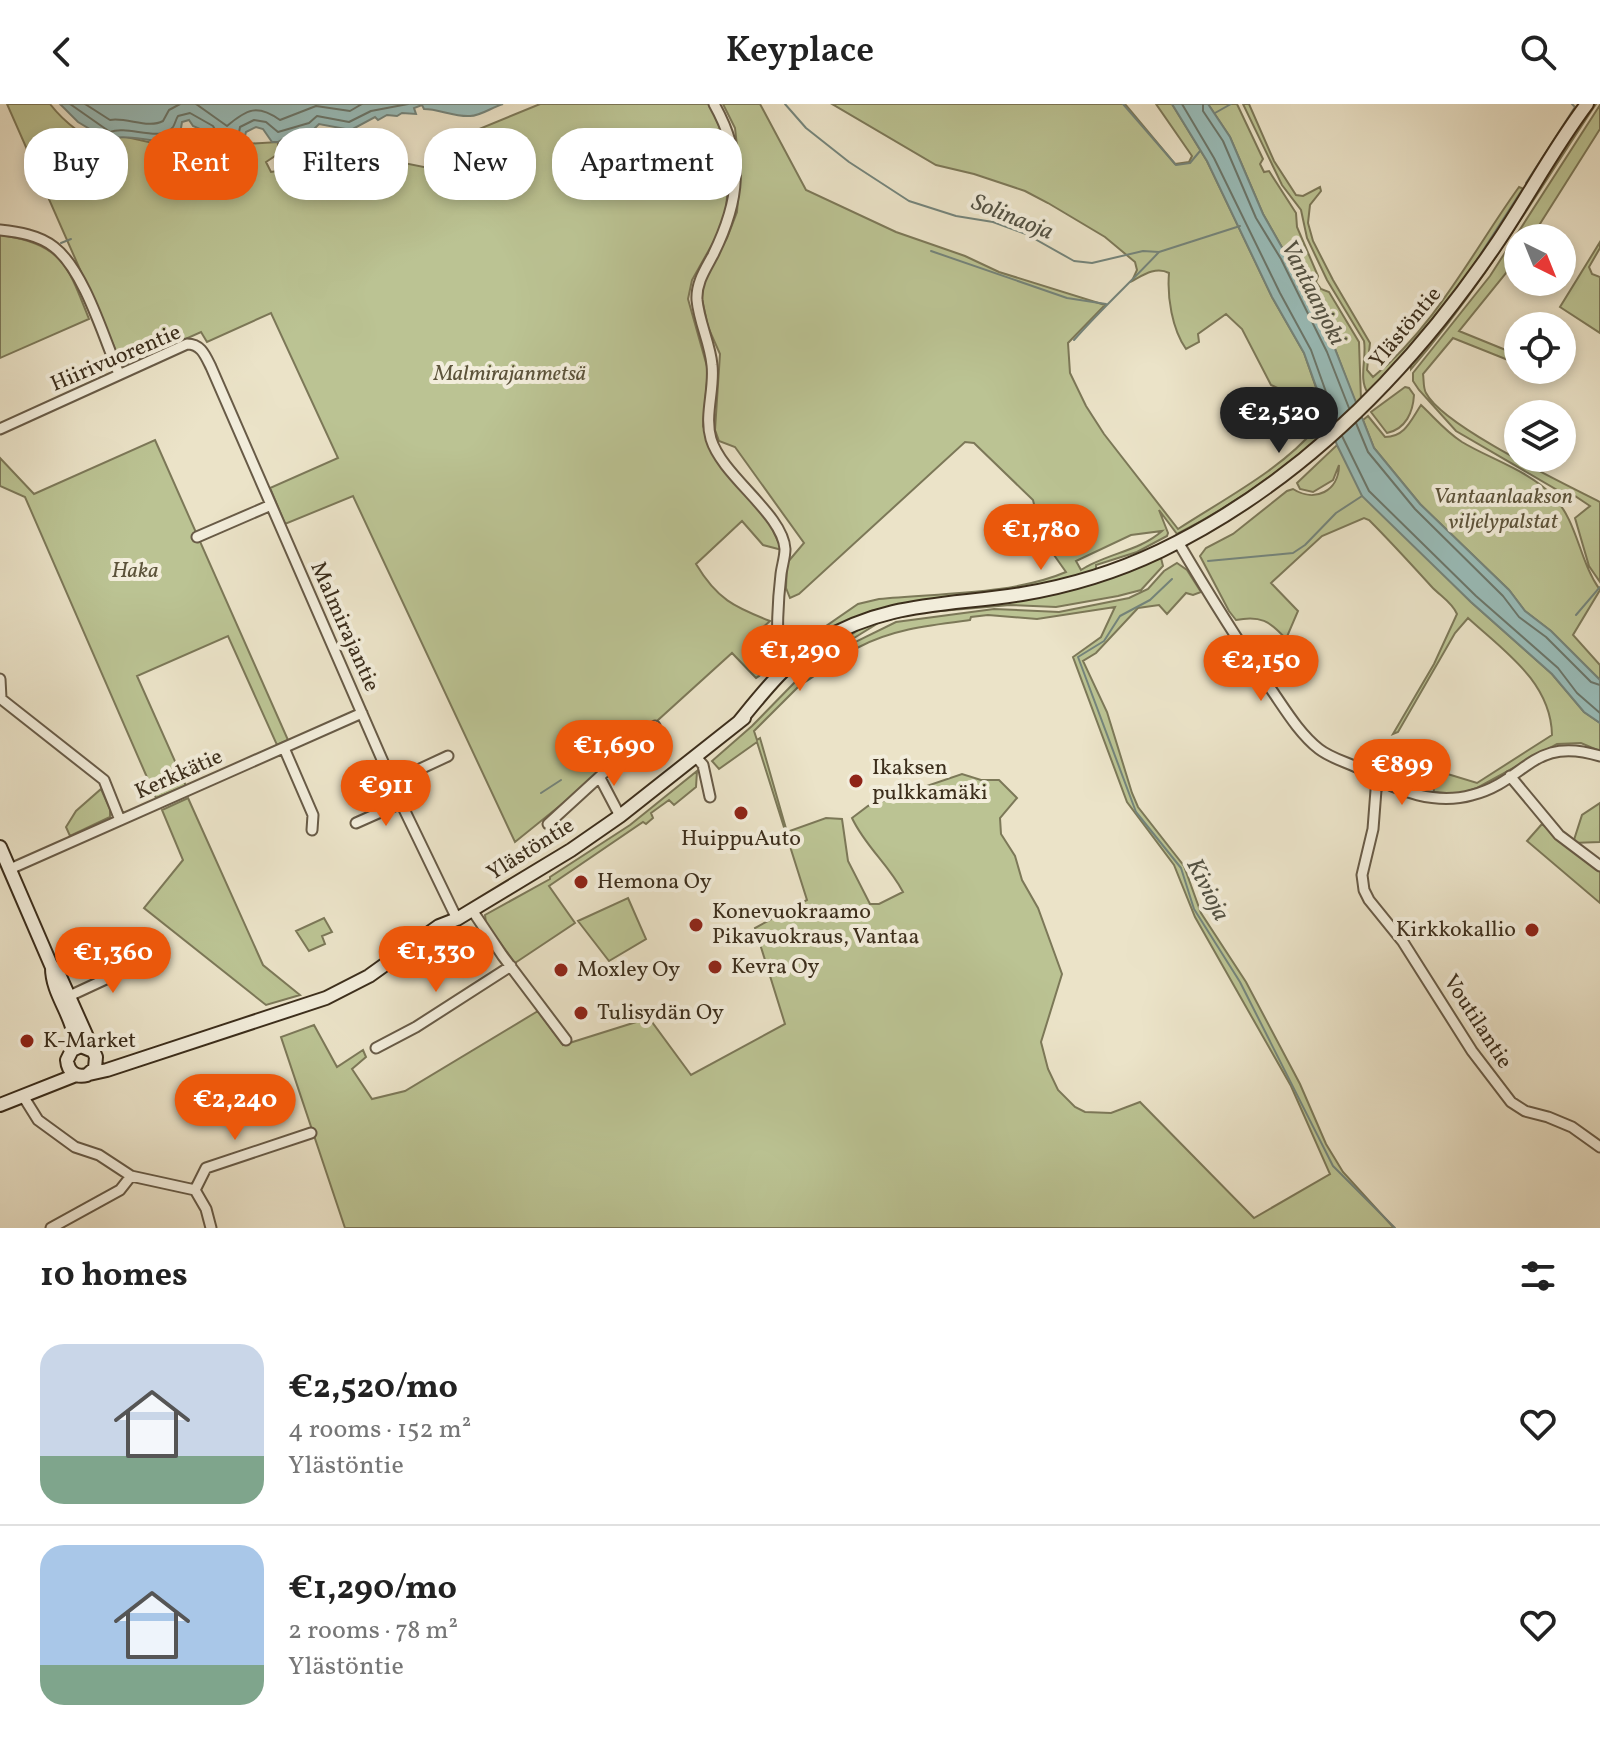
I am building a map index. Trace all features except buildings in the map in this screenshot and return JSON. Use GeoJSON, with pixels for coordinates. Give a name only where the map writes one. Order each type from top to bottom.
{"type":"FeatureCollection","features":[{"type":"Feature","properties":{"kind":"main road","name":"Ylästöntie"},"geometry":{"type":"LineString","coordinates":[[0,1105],[48,1084],[122,1064],[326,998],[428,943],[457,919],[571,850],[620,816],[762,705],[792,669],[838,633],[865,619],[908,607],[1069,585],[1113,571],[1178,542],[1258,493],[1324,443],[1415,352],[1454,304],[1587,104]]}},
{"type":"Feature","properties":{"kind":"main road"},"geometry":{"type":"LineString","coordinates":[[0,847],[51,965],[52,975],[94,1054],[96,1066],[89,1074]]}},
{"type":"Feature","properties":{"kind":"main road"},"geometry":{"type":"LineString","coordinates":[[65,998],[74,1032],[69,1070],[76,1075]]}},
{"type":"Feature","properties":{"kind":"main road"},"geometry":{"type":"LineString","coordinates":[[70,1054],[85,1047],[94,1054],[122,1064]]}},
{"type":"Feature","properties":{"kind":"main road","name":"Ylästöntie"},"geometry":{"type":"LineString","coordinates":[[48,1084],[70,1054]]}},
{"type":"Feature","properties":{"kind":"street"},"geometry":{"type":"LineString","coordinates":[[714,104],[726,124],[735,168],[730,219],[697,291],[700,318],[713,368],[709,419],[711,440],[734,477],[781,534],[785,550],[779,641],[781,657],[792,669]]}},
{"type":"Feature","properties":{"kind":"street"},"geometry":{"type":"LineString","coordinates":[[0,230],[17,232],[48,243],[70,262],[119,374]]}},
{"type":"Feature","properties":{"kind":"street","name":"Hiirivuorentie"},"geometry":{"type":"LineString","coordinates":[[0,429],[187,344],[201,349]]}},
{"type":"Feature","properties":{"kind":"street","name":"Malmirajantie"},"geometry":{"type":"LineString","coordinates":[[201,349],[401,803],[457,919]]}},
{"type":"Feature","properties":{"kind":"street"},"geometry":{"type":"LineString","coordinates":[[197,537],[271,505]]}},
{"type":"Feature","properties":{"kind":"street"},"geometry":{"type":"LineString","coordinates":[[1178,542],[1243,648],[1307,738],[1329,756],[1358,768],[1380,782],[1411,793],[1447,798],[1476,795],[1558,750],[1584,751],[1600,756]]}},
{"type":"Feature","properties":{"kind":"street"},"geometry":{"type":"LineString","coordinates":[[0,679],[0,698],[104,780],[120,820]]}},
{"type":"Feature","properties":{"kind":"street","name":"Kerkkätie"},"geometry":{"type":"LineString","coordinates":[[10,869],[362,713]]}},
{"type":"Feature","properties":{"kind":"street"},"geometry":{"type":"LineString","coordinates":[[548,824],[655,726]]}},
{"type":"Feature","properties":{"kind":"street"},"geometry":{"type":"LineString","coordinates":[[284,748],[313,815],[312,830]]}},
{"type":"Feature","properties":{"kind":"street"},"geometry":{"type":"LineString","coordinates":[[392,782],[448,756]]}},
{"type":"Feature","properties":{"kind":"street"},"geometry":{"type":"LineString","coordinates":[[696,757],[703,765],[710,797]]}},
{"type":"Feature","properties":{"kind":"street"},"geometry":{"type":"LineString","coordinates":[[1510,776],[1559,835],[1600,866]]}},
{"type":"Feature","properties":{"kind":"street"},"geometry":{"type":"LineString","coordinates":[[600,778],[620,816]]}},
{"type":"Feature","properties":{"kind":"street","name":"Voutilantie"},"geometry":{"type":"LineString","coordinates":[[1380,782],[1376,790],[1373,829],[1362,875],[1369,900],[1403,942],[1472,1051],[1511,1102],[1525,1111],[1572,1127],[1600,1147]]}},
{"type":"Feature","properties":{"kind":"street"},"geometry":{"type":"LineString","coordinates":[[356,823],[401,803]]}},
{"type":"Feature","properties":{"kind":"street"},"geometry":{"type":"LineString","coordinates":[[472,910],[566,1040]]}},
{"type":"Feature","properties":{"kind":"street"},"geometry":{"type":"LineString","coordinates":[[65,998],[149,959]]}},
{"type":"Feature","properties":{"kind":"street"},"geometry":{"type":"LineString","coordinates":[[376,1048],[416,1027],[511,966]]}},
{"type":"Feature","properties":{"kind":"street"},"geometry":{"type":"LineString","coordinates":[[23,1096],[38,1120],[66,1142],[99,1155],[131,1176],[195,1190],[206,1209],[211,1228]]}},
{"type":"Feature","properties":{"kind":"street"},"geometry":{"type":"LineString","coordinates":[[195,1190],[206,1168],[311,1133]]}},
{"type":"Feature","properties":{"kind":"street"},"geometry":{"type":"LineString","coordinates":[[51,1228],[120,1190],[131,1176]]}},
{"type":"Feature","properties":{"kind":"green space","name":"Malmirajanmetsä"},"geometry":{"type":"Polygon","coordinates":[[[7,104],[50,104],[75,128],[24,128],[24,143],[7,104]]]}},
{"type":"Feature","properties":{"kind":"green space","name":"Malmirajanmetsä"},"geometry":{"type":"Polygon","coordinates":[[[540,104],[710,104],[720,128],[552,128],[552,200],[727,200],[718,234],[692,280],[688,299],[708,370],[703,426],[717,460],[770,524],[782,550],[763,545],[742,521],[696,564],[719,594],[770,621],[760,630],[773,640],[768,667],[756,678],[732,653],[593,779],[515,842],[353,496],[285,524],[270,488],[338,458],[271,313],[207,342],[201,332],[123,367],[49,200],[128,200],[128,137],[144,141],[144,200],[258,200],[258,143],[274,142],[274,157],[266,162],[271,172],[274,172],[274,200],[408,200],[408,164],[424,167],[424,200],[536,200],[536,128],[482,128],[540,104]]]}},
{"type":"Feature","properties":{"kind":"green space"},"geometry":{"type":"Polygon","coordinates":[[[723,104],[760,104],[806,190],[896,232],[965,256],[999,272],[1105,305],[1068,343],[1070,373],[1104,434],[1178,529],[1270,470],[1316,428],[1302,389],[1286,392],[1271,385],[1242,329],[1226,314],[1198,334],[1199,342],[1186,349],[1177,332],[1172,312],[1169,273],[1154,271],[1132,281],[1137,270],[1135,262],[1105,237],[1048,203],[1025,191],[936,165],[832,104],[1125,104],[1175,164],[1189,162],[1192,156],[1156,104],[1172,104],[1207,161],[1272,297],[1304,353],[1330,428],[1257,486],[1177,534],[1159,510],[1167,536],[1137,552],[1096,565],[1096,569],[1088,573],[1038,587],[924,600],[871,611],[803,651],[795,648],[786,652],[782,644],[797,646],[858,604],[879,599],[999,589],[1045,580],[1066,572],[1042,538],[1033,500],[974,443],[965,442],[799,594],[790,598],[786,588],[787,563],[804,543],[735,447],[719,441],[715,430],[720,354],[708,327],[702,283],[727,238],[737,212],[738,200],[742,200],[742,128],[735,128],[723,104]],[[1162,531],[1131,535],[1076,561],[1081,570],[1133,548],[1162,531]]]}},
{"type":"Feature","properties":{"kind":"green space"},"geometry":{"type":"Polygon","coordinates":[[[1208,104],[1237,104],[1263,159],[1260,164],[1264,172],[1269,171],[1296,213],[1297,227],[1318,276],[1316,282],[1321,289],[1329,292],[1359,342],[1361,400],[1356,404],[1335,349],[1305,288],[1263,214],[1230,137],[1208,104]]]}},
{"type":"Feature","properties":{"kind":"green space"},"geometry":{"type":"Polygon","coordinates":[[[1243,104],[1249,104],[1274,161],[1296,195],[1303,196],[1320,187],[1321,191],[1310,205],[1308,223],[1313,241],[1370,343],[1367,370],[1373,377],[1416,335],[1519,187],[1524,189],[1500,230],[1433,323],[1368,393],[1363,375],[1364,341],[1327,280],[1307,238],[1301,210],[1282,185],[1243,104]]]}},
{"type":"Feature","properties":{"kind":"green space"},"geometry":{"type":"Polygon","coordinates":[[[1592,104],[1596,104],[1518,224],[1513,224],[1592,104]]]}},
{"type":"Feature","properties":{"kind":"green space"},"geometry":{"type":"Polygon","coordinates":[[[1600,105],[1600,129],[1540,224],[1523,224],[1600,105]]]}},
{"type":"Feature","properties":{"kind":"green space"},"geometry":{"type":"Polygon","coordinates":[[[0,235],[38,244],[60,260],[75,285],[89,319],[0,358],[0,235]]]}},
{"type":"Feature","properties":{"kind":"green space"},"geometry":{"type":"Polygon","coordinates":[[[1504,238],[1504,245],[1485,273],[1411,369],[1411,364],[1467,295],[1504,238]]]}},
{"type":"Feature","properties":{"kind":"green space"},"geometry":{"type":"Polygon","coordinates":[[[1600,242],[1600,248],[1589,267],[1592,274],[1600,277],[1600,333],[1576,317],[1576,312],[1568,312],[1560,307],[1567,296],[1576,296],[1576,281],[1600,242]]]}},
{"type":"Feature","properties":{"kind":"green space"},"geometry":{"type":"Polygon","coordinates":[[[1504,254],[1504,275],[1459,331],[1504,349],[1504,358],[1453,338],[1423,374],[1426,393],[1437,406],[1504,452],[1504,459],[1456,431],[1413,381],[1413,373],[1504,254]]]}},
{"type":"Feature","properties":{"kind":"green space"},"geometry":{"type":"Polygon","coordinates":[[[1405,387],[1414,395],[1412,408],[1404,424],[1387,433],[1371,412],[1405,387]]]}},
{"type":"Feature","properties":{"kind":"green space","name":"Vantaanlaakson viljelypalstat"},"geometry":{"type":"Polygon","coordinates":[[[1421,405],[1456,438],[1504,464],[1504,472],[1520,472],[1533,479],[1561,506],[1600,590],[1573,635],[1600,665],[1600,680],[1551,631],[1525,611],[1509,590],[1420,504],[1374,448],[1363,420],[1368,416],[1385,437],[1398,434],[1407,427],[1421,405]]]}},
{"type":"Feature","properties":{"kind":"green space","name":"Haka"},"geometry":{"type":"Polygon","coordinates":[[[155,440],[288,740],[277,745],[228,636],[137,676],[186,786],[156,798],[25,497],[0,486],[0,458],[34,494],[155,440]]]}},
{"type":"Feature","properties":{"kind":"green space"},"geometry":{"type":"Polygon","coordinates":[[[1337,445],[1348,465],[1438,569],[1552,674],[1584,712],[1600,723],[1600,751],[1581,743],[1557,744],[1477,788],[1459,794],[1434,792],[1431,769],[1477,783],[1552,735],[1550,716],[1544,699],[1523,669],[1468,618],[1455,633],[1398,732],[1393,734],[1434,664],[1457,614],[1385,536],[1364,518],[1322,536],[1271,583],[1298,611],[1286,639],[1264,621],[1252,618],[1236,620],[1200,556],[1206,548],[1233,534],[1287,491],[1293,489],[1309,495],[1330,488],[1335,482],[1339,465],[1333,480],[1313,492],[1300,489],[1297,483],[1337,445]]]}},
{"type":"Feature","properties":{"kind":"green space"},"geometry":{"type":"Polygon","coordinates":[[[1526,472],[1541,472],[1600,502],[1600,582],[1589,566],[1575,518],[1590,506],[1569,492],[1559,491],[1526,472]]]}},
{"type":"Feature","properties":{"kind":"green space"},"geometry":{"type":"Polygon","coordinates":[[[1161,558],[1163,566],[1141,590],[1118,596],[1056,607],[1010,605],[917,613],[880,622],[854,638],[851,635],[867,624],[896,614],[1130,570],[1161,558]]]}},
{"type":"Feature","properties":{"kind":"green space"},"geometry":{"type":"Polygon","coordinates":[[[1177,563],[1187,570],[1201,592],[1193,595],[1186,593],[1167,614],[1159,605],[1138,608],[1096,653],[1083,661],[1107,712],[1138,807],[1184,866],[1201,913],[1246,982],[1300,1084],[1326,1144],[1343,1172],[1394,1228],[345,1228],[281,1037],[314,1025],[337,1067],[363,1050],[366,1057],[352,1069],[372,1099],[405,1091],[538,1011],[563,1045],[649,1018],[691,1075],[785,1024],[755,928],[807,900],[757,742],[719,769],[712,761],[797,680],[800,685],[754,731],[757,740],[760,738],[787,832],[826,818],[842,819],[848,861],[870,904],[879,904],[903,892],[852,818],[868,806],[962,774],[981,780],[999,780],[1017,798],[1000,818],[1001,834],[1015,856],[1022,880],[1038,908],[1062,974],[1041,1042],[1048,1069],[1058,1090],[1075,1107],[1085,1112],[1111,1113],[1140,1102],[1254,1218],[1330,1174],[1291,1086],[1195,917],[1174,865],[1127,802],[1073,657],[1101,637],[1115,607],[1037,619],[988,615],[912,629],[884,636],[857,648],[805,682],[803,675],[849,645],[896,622],[994,609],[1059,612],[1129,598],[1148,589],[1164,571],[1177,563]]]}},
{"type":"Feature","properties":{"kind":"green space"},"geometry":{"type":"Polygon","coordinates":[[[697,771],[696,787],[674,805],[669,800],[651,813],[653,818],[646,824],[643,822],[549,886],[575,923],[515,963],[486,923],[485,915],[550,879],[630,825],[697,771]]]}},
{"type":"Feature","properties":{"kind":"green space"},"geometry":{"type":"Polygon","coordinates":[[[101,789],[110,809],[110,817],[70,836],[66,827],[76,811],[101,789]]]}},
{"type":"Feature","properties":{"kind":"green space"},"geometry":{"type":"Polygon","coordinates":[[[188,798],[263,965],[300,995],[266,1005],[144,908],[183,860],[162,810],[188,798]]]}},
{"type":"Feature","properties":{"kind":"green space"},"geometry":{"type":"Polygon","coordinates":[[[1600,803],[1600,842],[1573,843],[1582,815],[1600,803]]]}},
{"type":"Feature","properties":{"kind":"green space"},"geometry":{"type":"Polygon","coordinates":[[[1542,824],[1600,871],[1600,903],[1527,841],[1542,824]]]}},
{"type":"Feature","properties":{"kind":"green space"},"geometry":{"type":"Polygon","coordinates":[[[628,898],[646,939],[609,961],[578,921],[628,898]]]}},
{"type":"Feature","properties":{"kind":"green space"},"geometry":{"type":"Polygon","coordinates":[[[324,918],[332,932],[322,936],[325,944],[309,951],[296,931],[324,918]]]}},
{"type":"Feature","properties":{"kind":"water"},"geometry":{"type":"Polygon","coordinates":[[[60,104],[503,104],[470,116],[424,109],[422,105],[414,108],[416,114],[387,115],[378,120],[375,117],[355,128],[319,124],[315,128],[274,128],[274,142],[263,129],[256,127],[198,128],[189,120],[182,122],[181,128],[144,128],[144,139],[128,138],[128,128],[88,128],[60,104]]]}},
{"type":"Feature","properties":{"kind":"water"},"geometry":{"type":"Polygon","coordinates":[[[1172,104],[1208,104],[1230,137],[1263,214],[1335,349],[1374,448],[1420,504],[1509,590],[1525,611],[1551,631],[1600,680],[1600,723],[1584,712],[1552,674],[1471,602],[1362,496],[1337,445],[1304,353],[1272,297],[1207,161],[1172,104]]]}},
{"type":"Feature","properties":{"kind":"waterway","name":"Solinaoja"},"geometry":{"type":"LineString","coordinates":[[785,104],[806,128],[849,162],[909,201],[956,216],[993,222],[1026,234],[1074,261],[1092,263],[1143,251],[1159,252],[1240,226]]}},
{"type":"Feature","properties":{"kind":"waterway"},"geometry":{"type":"LineString","coordinates":[[1123,104],[1176,165],[1190,163],[1200,151]]}},
{"type":"Feature","properties":{"kind":"waterway"},"geometry":{"type":"LineString","coordinates":[[1215,113],[1231,104]]}},
{"type":"Feature","properties":{"kind":"waterway"},"geometry":{"type":"LineString","coordinates":[[1526,183],[1575,107],[1572,104]]}},
{"type":"Feature","properties":{"kind":"waterway"},"geometry":{"type":"LineString","coordinates":[[1443,306],[1522,190]]}},
{"type":"Feature","properties":{"kind":"waterway"},"geometry":{"type":"LineString","coordinates":[[61,243],[71,239]]}},
{"type":"Feature","properties":{"kind":"waterway"},"geometry":{"type":"LineString","coordinates":[[931,251],[1067,298],[1106,304]]}},
{"type":"Feature","properties":{"kind":"waterway"},"geometry":{"type":"LineString","coordinates":[[1074,340],[1159,252]]}},
{"type":"Feature","properties":{"kind":"waterway","name":"Kivioja"},"geometry":{"type":"LineString","coordinates":[[1208,561],[1293,553],[1336,513],[1362,496]]}},
{"type":"Feature","properties":{"kind":"waterway","name":"Kivioja"},"geometry":{"type":"LineString","coordinates":[[1172,579],[1150,600],[1120,616],[1104,641],[1078,657],[1136,812],[1181,868],[1194,909],[1240,982],[1333,1166],[1395,1228]]}},
{"type":"Feature","properties":{"kind":"waterway"},"geometry":{"type":"LineString","coordinates":[[1576,615],[1600,587]]}},
{"type":"Feature","properties":{"kind":"waterway"},"geometry":{"type":"LineString","coordinates":[[541,793],[561,780]]}},
{"type":"Feature","properties":{"kind":"place","name":"Ikaksen pulkkamäki"},"geometry":{"type":"Point","coordinates":[856,781]}},
{"type":"Feature","properties":{"kind":"place","name":"HuippuAuto"},"geometry":{"type":"Point","coordinates":[741,813]}},
{"type":"Feature","properties":{"kind":"place","name":"Hemona Oy"},"geometry":{"type":"Point","coordinates":[581,882]}},
{"type":"Feature","properties":{"kind":"place","name":"Konevuokraamo Pikavuokraus, Vantaa"},"geometry":{"type":"Point","coordinates":[696,925]}},
{"type":"Feature","properties":{"kind":"place","name":"Kirkkokallio"},"geometry":{"type":"Point","coordinates":[1532,930]}},
{"type":"Feature","properties":{"kind":"place","name":"Kevra Oy"},"geometry":{"type":"Point","coordinates":[715,967]}},
{"type":"Feature","properties":{"kind":"place","name":"Moxley Oy"},"geometry":{"type":"Point","coordinates":[561,970]}},
{"type":"Feature","properties":{"kind":"place","name":"Tulisydän Oy"},"geometry":{"type":"Point","coordinates":[581,1013]}},
{"type":"Feature","properties":{"kind":"place","name":"K-Market"},"geometry":{"type":"Point","coordinates":[27,1041]}},
{"type":"Feature","properties":{"kind":"water label","name":"Vantaanjoki"},"geometry":{"type":"Point","coordinates":[1312,293]}}]}
